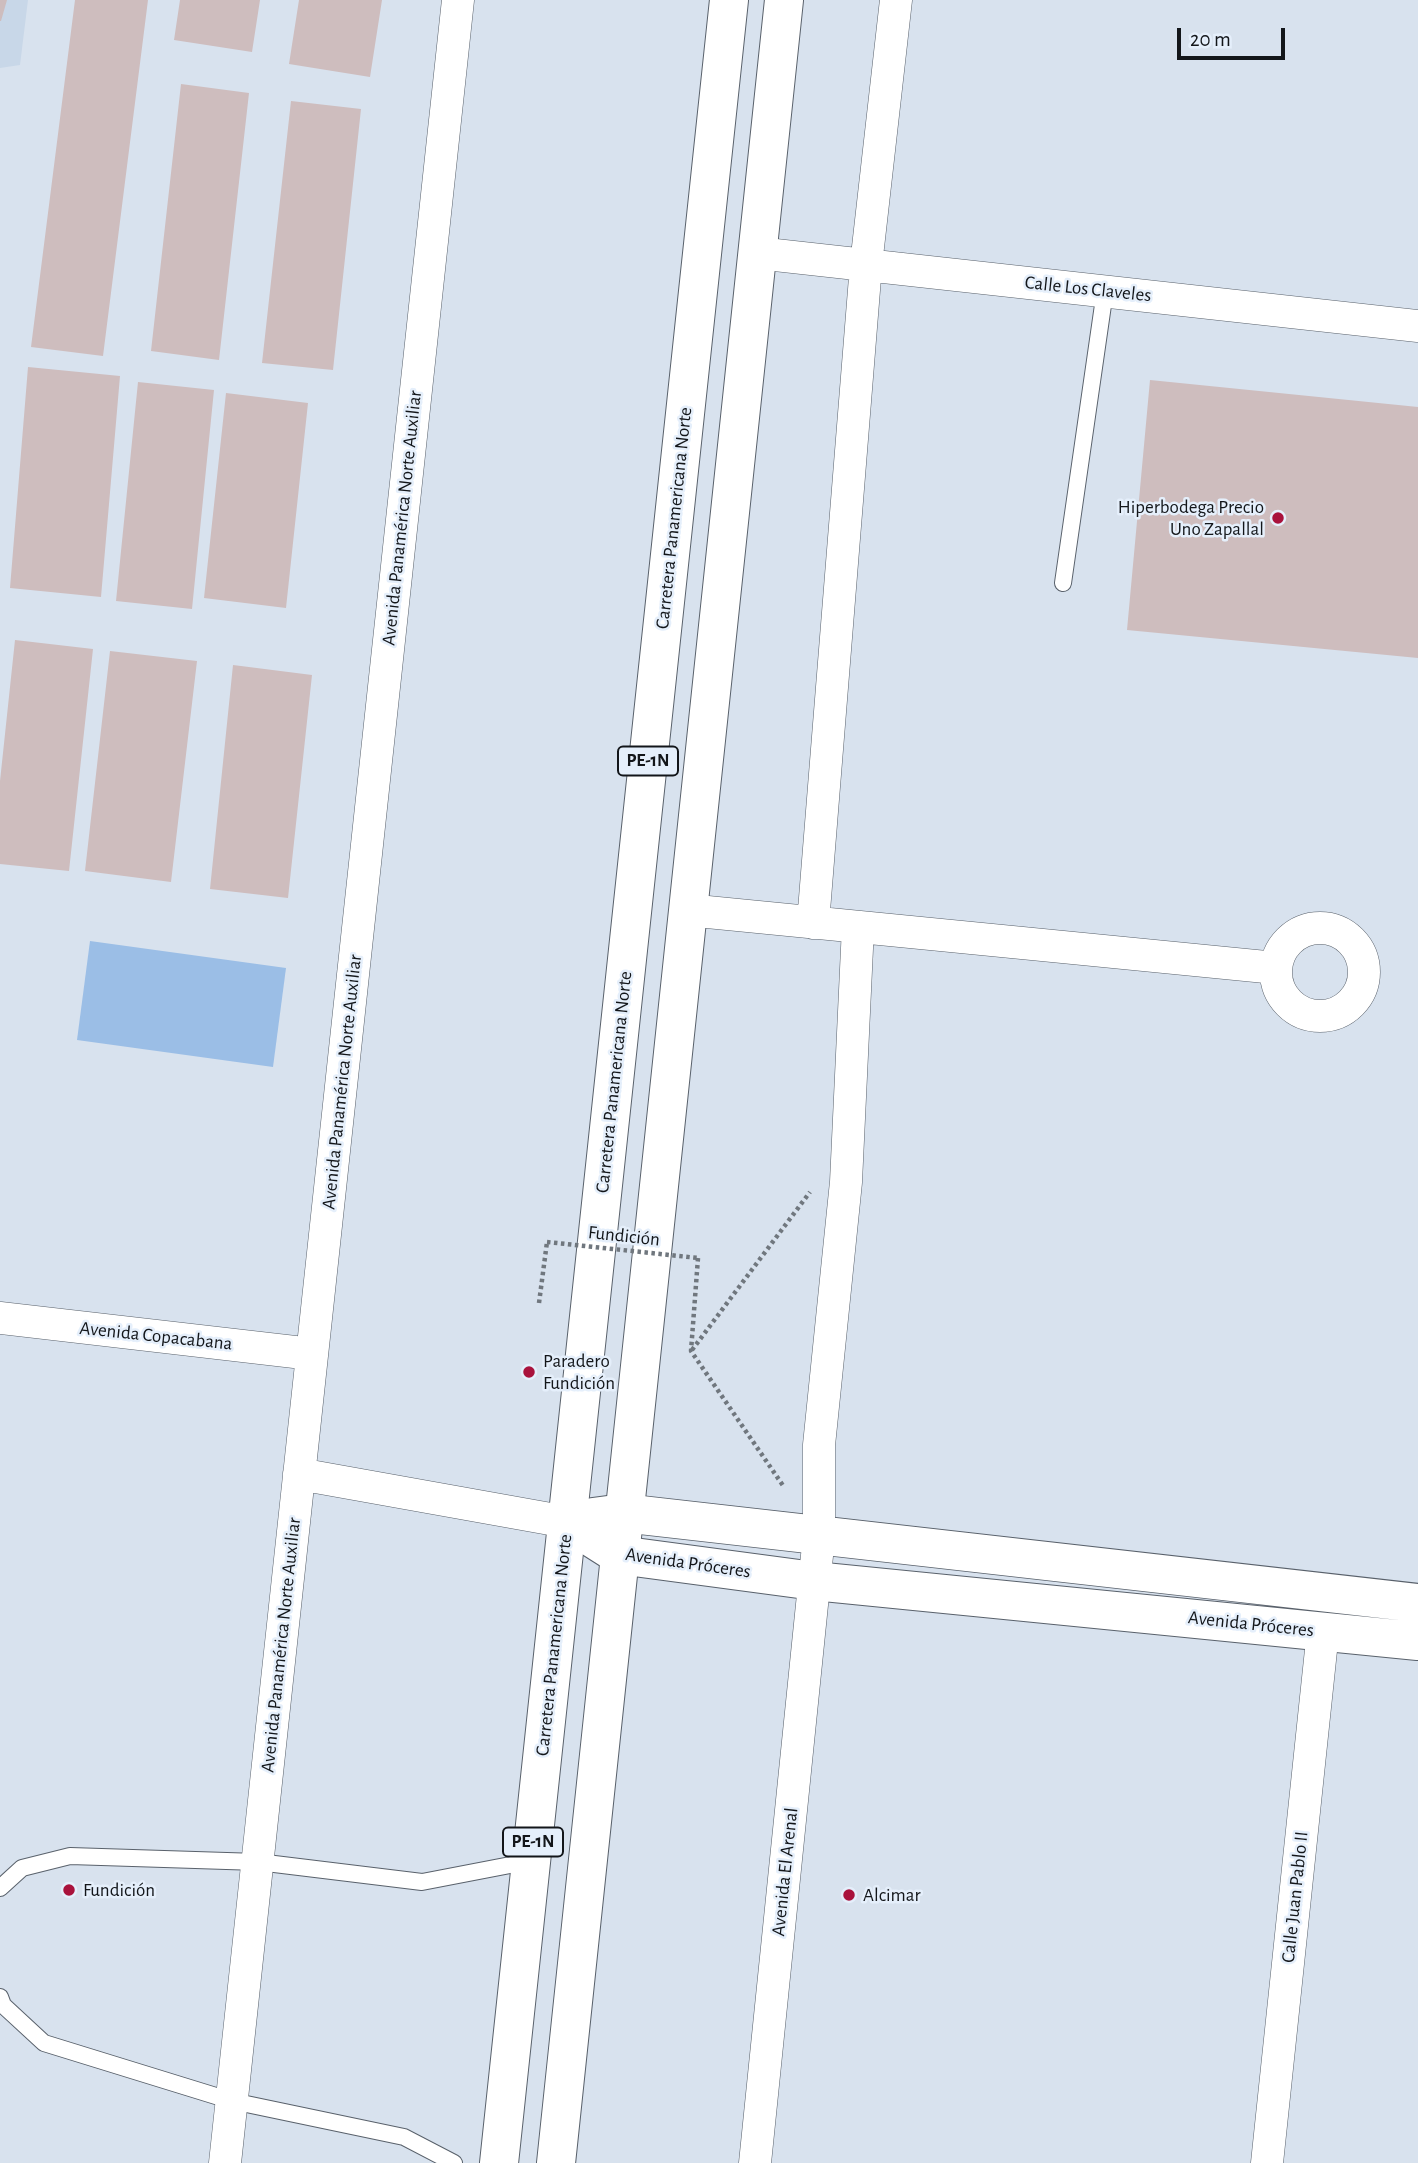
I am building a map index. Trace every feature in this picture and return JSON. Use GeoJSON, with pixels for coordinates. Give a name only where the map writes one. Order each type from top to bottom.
{"type":"FeatureCollection","features":[{"type":"Feature","properties":{"kind":"main road","name":"Carretera Panamericana Norte"},"geometry":{"type":"LineString","coordinates":[[499,2163],[729,0]]}},
{"type":"Feature","properties":{"kind":"main road","name":"PE-1N"},"geometry":{"type":"LineString","coordinates":[[556,2163],[784,0]]}},
{"type":"Feature","properties":{"kind":"main road","name":"Avenida Próceres"},"geometry":{"type":"LineString","coordinates":[[567,1522],[623,1513],[1418,1603]]}},
{"type":"Feature","properties":{"kind":"main road","name":"Avenida Próceres"},"geometry":{"type":"LineString","coordinates":[[567,1522],[619,1555],[814,1581],[1418,1641]]}},
{"type":"Feature","properties":{"kind":"street","name":"Avenida Panamérica Norte Auxiliar"},"geometry":{"type":"LineString","coordinates":[[225,2163],[458,0]]}},
{"type":"Feature","properties":{"kind":"street"},"geometry":{"type":"LineString","coordinates":[[813,923],[866,265],[896,0]]}},
{"type":"Feature","properties":{"kind":"street","name":"Calle Los Claveles"},"geometry":{"type":"LineString","coordinates":[[757,253],[1418,326]]}},
{"type":"Feature","properties":{"kind":"street"},"geometry":{"type":"LineString","coordinates":[[687,910],[1276,968]]}},
{"type":"Feature","properties":{"kind":"street","name":"Avenida El Arenal"},"geometry":{"type":"LineString","coordinates":[[755,2163],[819,1536],[819,1445],[846,1182],[858,927]]}},
{"type":"Feature","properties":{"kind":"street","name":"Avenida Copacabana"},"geometry":{"type":"LineString","coordinates":[[0,1318],[312,1354]]}},
{"type":"Feature","properties":{"kind":"street"},"geometry":{"type":"LineString","coordinates":[[299,1474],[567,1522]]}},
{"type":"Feature","properties":{"kind":"street","name":"Calle Juan Pablo II"},"geometry":{"type":"LineString","coordinates":[[1267,2163],[1323,1631]]}},
{"type":"Feature","properties":{"kind":"lane"},"geometry":{"type":"LineString","coordinates":[[1063,583],[1105,291]]}},
{"type":"Feature","properties":{"kind":"lane"},"geometry":{"type":"LineString","coordinates":[[0,1888],[22,1868],[70,1856],[258,1862],[422,1882],[531,1861]]}},
{"type":"Feature","properties":{"kind":"lane"},"geometry":{"type":"LineString","coordinates":[[0,1997],[3,2005],[44,2043],[232,2101],[404,2137],[454,2163]]}},
{"type":"Feature","properties":{"kind":"path"},"geometry":{"type":"LineString","coordinates":[[785,1488],[691,1351],[817,1184]]}},
{"type":"Feature","properties":{"kind":"path","name":"Fundición"},"geometry":{"type":"LineString","coordinates":[[539,1303],[547,1242],[698,1258],[691,1351]]}},
{"type":"Feature","properties":{"kind":"shaded area"},"geometry":{"type":"Polygon","coordinates":[[[0,0],[28,0],[20,65],[0,68],[0,0]]]}},
{"type":"Feature","properties":{"kind":"shaded area"},"geometry":{"type":"Polygon","coordinates":[[[90,941],[286,968],[273,1067],[77,1040],[90,941]]]}},
{"type":"Feature","properties":{"kind":"building"},"geometry":{"type":"Polygon","coordinates":[[[0,0],[7,0],[1,21],[0,21],[0,0]]]}},
{"type":"Feature","properties":{"kind":"building"},"geometry":{"type":"Polygon","coordinates":[[[75,0],[148,0],[103,356],[31,347],[75,0]]]}},
{"type":"Feature","properties":{"kind":"building"},"geometry":{"type":"Polygon","coordinates":[[[180,0],[260,0],[252,52],[174,40],[180,0]]]}},
{"type":"Feature","properties":{"kind":"building"},"geometry":{"type":"Polygon","coordinates":[[[299,0],[382,0],[370,77],[289,64],[299,0]]]}},
{"type":"Feature","properties":{"kind":"building"},"geometry":{"type":"Polygon","coordinates":[[[181,84],[249,93],[219,360],[151,351],[181,84]]]}},
{"type":"Feature","properties":{"kind":"building"},"geometry":{"type":"Polygon","coordinates":[[[291,101],[361,109],[333,370],[262,363],[291,101]]]}},
{"type":"Feature","properties":{"kind":"building"},"geometry":{"type":"Polygon","coordinates":[[[28,367],[120,376],[101,597],[10,588],[28,367]]]}},
{"type":"Feature","properties":{"kind":"building","name":"Hiperbodega Precio Uno Zapallal"},"geometry":{"type":"Polygon","coordinates":[[[1150,380],[1418,407],[1418,658],[1127,630],[1150,380]]]}},
{"type":"Feature","properties":{"kind":"building"},"geometry":{"type":"Polygon","coordinates":[[[138,382],[214,390],[192,609],[116,601],[138,382]]]}},
{"type":"Feature","properties":{"kind":"building"},"geometry":{"type":"Polygon","coordinates":[[[226,393],[308,403],[286,608],[204,598],[226,393]]]}},
{"type":"Feature","properties":{"kind":"building"},"geometry":{"type":"Polygon","coordinates":[[[15,640],[93,649],[69,871],[0,864],[0,781],[15,640]]]}},
{"type":"Feature","properties":{"kind":"building"},"geometry":{"type":"Polygon","coordinates":[[[110,651],[197,661],[171,882],[85,871],[110,651]]]}},
{"type":"Feature","properties":{"kind":"building"},"geometry":{"type":"Polygon","coordinates":[[[233,665],[312,675],[288,898],[210,889],[233,665]]]}},
{"type":"Feature","properties":{"kind":"place","name":"Hiperbodega Precio Uno Zapallal"},"geometry":{"type":"Point","coordinates":[1278,518]}},
{"type":"Feature","properties":{"kind":"place","name":"Paradero Fundición"},"geometry":{"type":"Point","coordinates":[529,1372]}},
{"type":"Feature","properties":{"kind":"place","name":"Fundición"},"geometry":{"type":"Point","coordinates":[69,1890]}},
{"type":"Feature","properties":{"kind":"place","name":"Alcimar"},"geometry":{"type":"Point","coordinates":[849,1895]}}]}
